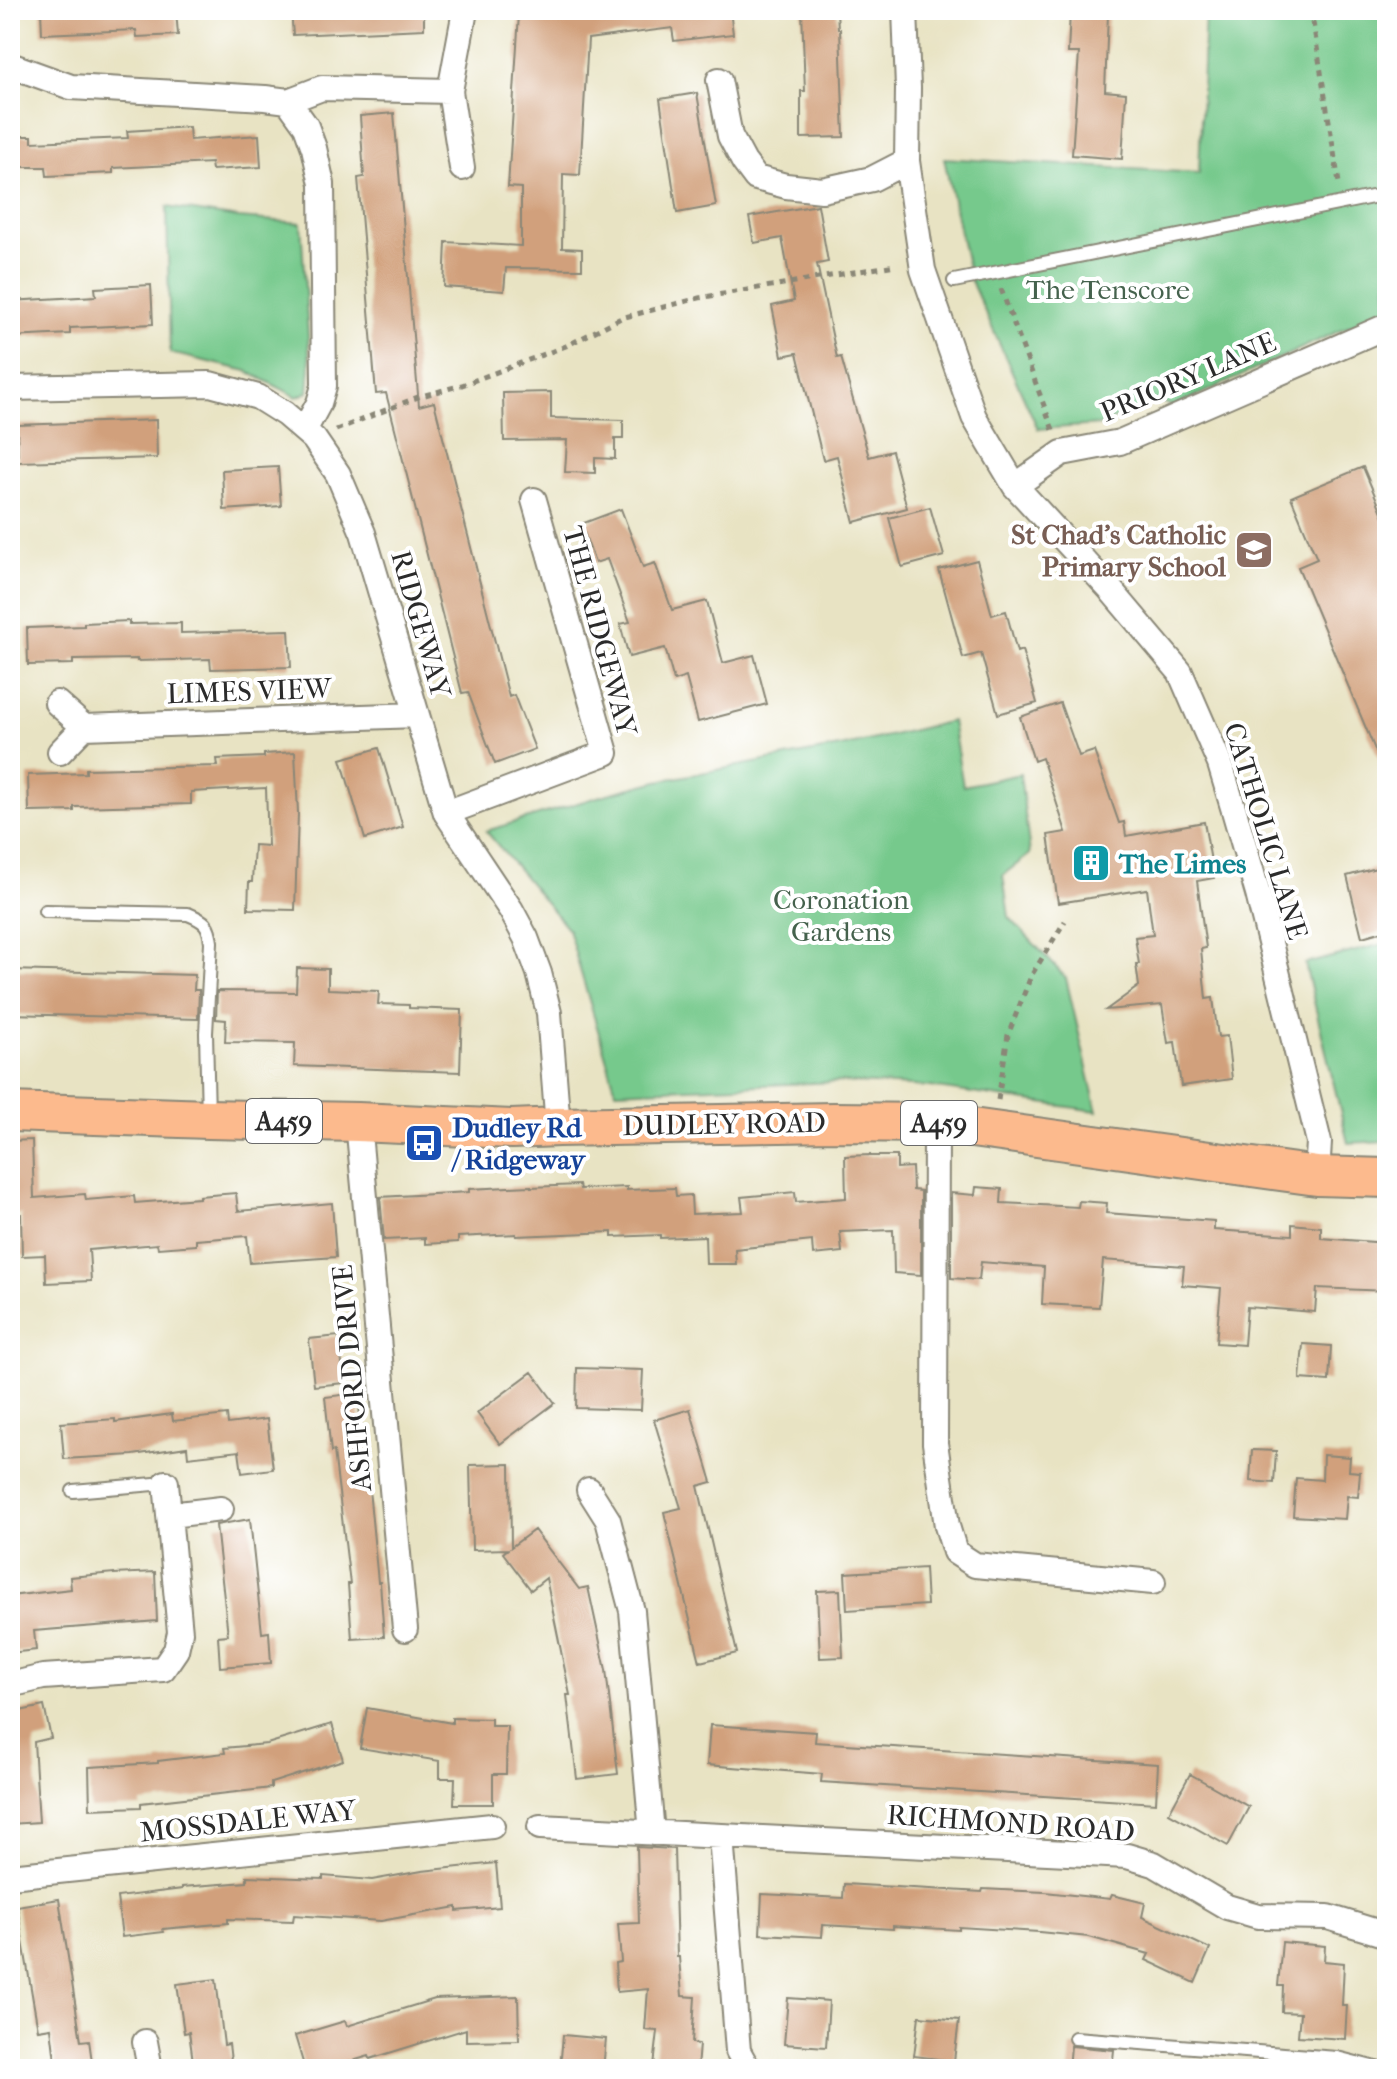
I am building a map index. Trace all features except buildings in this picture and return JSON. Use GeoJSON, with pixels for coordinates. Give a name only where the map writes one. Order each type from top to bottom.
{"type":"FeatureCollection","features":[{"type":"Feature","properties":{"kind":"main road","name":"DUDLEY ROAD"},"geometry":{"type":"LineString","coordinates":[[10,1112],[512,1129],[833,1122],[936,1123],[1317,1176],[1387,1178]]}},
{"type":"Feature","properties":{"kind":"street","name":"CATHOLIC LANE"},"geometry":{"type":"LineString","coordinates":[[905,10],[907,161],[926,280],[974,417],[1015,486],[1109,588],[1180,672],[1220,764],[1258,894],[1319,1142],[1317,1176]]}},
{"type":"Feature","properties":{"kind":"street"},"geometry":{"type":"LineString","coordinates":[[462,168],[450,91],[464,16]]}},
{"type":"Feature","properties":{"kind":"street"},"geometry":{"type":"LineString","coordinates":[[10,65],[71,87],[288,101],[322,88],[450,91]]}},
{"type":"Feature","properties":{"kind":"street"},"geometry":{"type":"LineString","coordinates":[[719,80],[730,136],[756,178],[786,186],[822,190],[872,179],[907,161]]}},
{"type":"Feature","properties":{"kind":"street"},"geometry":{"type":"LineString","coordinates":[[288,101],[306,126],[322,184],[324,386],[310,434]]}},
{"type":"Feature","properties":{"kind":"street","name":"PRIORY LANE"},"geometry":{"type":"LineString","coordinates":[[1015,486],[1062,453],[1120,442],[1387,326]]}},
{"type":"Feature","properties":{"kind":"street","name":"RIDGEWAY"},"geometry":{"type":"LineString","coordinates":[[10,388],[210,384],[258,397],[310,434],[338,474],[363,533],[446,813],[511,910],[539,973],[549,1013],[558,1127]]}},
{"type":"Feature","properties":{"kind":"street","name":"THE RIDGEWAY"},"geometry":{"type":"LineString","coordinates":[[446,813],[606,753],[534,500]]}},
{"type":"Feature","properties":{"kind":"street"},"geometry":{"type":"LineString","coordinates":[[57,703],[84,727],[60,752]]}},
{"type":"Feature","properties":{"kind":"street","name":"LIMES VIEW"},"geometry":{"type":"LineString","coordinates":[[84,727],[417,715]]}},
{"type":"Feature","properties":{"kind":"street","name":"ASHFORD DRIVE"},"geometry":{"type":"LineString","coordinates":[[358,1122],[405,1629]]}},
{"type":"Feature","properties":{"kind":"street"},"geometry":{"type":"LineString","coordinates":[[936,1123],[935,1443],[947,1526],[955,1552],[975,1565],[1153,1582]]}},
{"type":"Feature","properties":{"kind":"street"},"geometry":{"type":"LineString","coordinates":[[10,1685],[43,1677],[163,1669],[176,1650],[180,1632],[166,1483]]}},
{"type":"Feature","properties":{"kind":"street"},"geometry":{"type":"LineString","coordinates":[[589,1490],[608,1520],[632,1611],[652,1833]]}},
{"type":"Feature","properties":{"kind":"street"},"geometry":{"type":"LineString","coordinates":[[170,1515],[221,1509]]}},
{"type":"Feature","properties":{"kind":"street","name":"MOSSDALE WAY"},"geometry":{"type":"LineString","coordinates":[[10,1876],[492,1826]]}},
{"type":"Feature","properties":{"kind":"street","name":"RICHMOND ROAD"},"geometry":{"type":"LineString","coordinates":[[540,1827],[1127,1856],[1154,1864],[1227,1907],[1258,1916],[1328,1917],[1387,1935]]}},
{"type":"Feature","properties":{"kind":"street"},"geometry":{"type":"LineString","coordinates":[[721,1836],[738,2051],[748,2069]]}},
{"type":"Feature","properties":{"kind":"street"},"geometry":{"type":"LineString","coordinates":[[145,2042],[150,2069]]}},
{"type":"Feature","properties":{"kind":"lane"},"geometry":{"type":"LineString","coordinates":[[954,281],[1387,194]]}},
{"type":"Feature","properties":{"kind":"lane"},"geometry":{"type":"LineString","coordinates":[[45,911],[188,914],[202,920],[210,929],[206,1033],[208,1119]]}},
{"type":"Feature","properties":{"kind":"lane"},"geometry":{"type":"LineString","coordinates":[[73,1491],[166,1483]]}},
{"type":"Feature","properties":{"kind":"lane"},"geometry":{"type":"LineString","coordinates":[[1075,2038],[1337,2058],[1380,2069]]}},
{"type":"Feature","properties":{"kind":"path"},"geometry":{"type":"LineString","coordinates":[[1311,10],[1342,204]]}},
{"type":"Feature","properties":{"kind":"path"},"geometry":{"type":"LineString","coordinates":[[310,434],[462,385],[566,346],[621,318],[699,298],[896,265]]}},
{"type":"Feature","properties":{"kind":"path"},"geometry":{"type":"LineString","coordinates":[[995,273],[1054,434]]}},
{"type":"Feature","properties":{"kind":"path"},"geometry":{"type":"LineString","coordinates":[[997,1105],[1008,1035],[1031,976],[1065,921]]}},
{"type":"Feature","properties":{"kind":"green space","name":"The Tenscore"},"geometry":{"type":"Polygon","coordinates":[[[1205,10],[1387,10],[1387,309],[1173,407],[1159,400],[1100,425],[1038,429],[970,279],[944,158],[1199,173],[1205,10]]]}},
{"type":"Feature","properties":{"kind":"green space"},"geometry":{"type":"Polygon","coordinates":[[[167,207],[301,223],[310,367],[308,392],[297,397],[247,371],[170,353],[167,207]]]}},
{"type":"Feature","properties":{"kind":"green space","name":"Coronation Gardens"},"geometry":{"type":"Polygon","coordinates":[[[952,721],[963,786],[1020,774],[1030,854],[1003,875],[1009,917],[1066,978],[1097,1111],[930,1087],[837,1082],[616,1091],[568,929],[486,831],[658,781],[850,745],[952,721]]]}},
{"type":"Feature","properties":{"kind":"green space"},"geometry":{"type":"Polygon","coordinates":[[[1387,943],[1387,1141],[1348,1143],[1305,964],[1387,943]]]}},
{"type":"Feature","properties":{"kind":"place","name":"St Chad's Catholic Primary School"},"geometry":{"type":"Point","coordinates":[1254,550]}},
{"type":"Feature","properties":{"kind":"place","name":"The Limes"},"geometry":{"type":"Point","coordinates":[1091,863]}},
{"type":"Feature","properties":{"kind":"place","name":"Dudley Rd / Ridgeway"},"geometry":{"type":"Point","coordinates":[424,1143]}}]}
